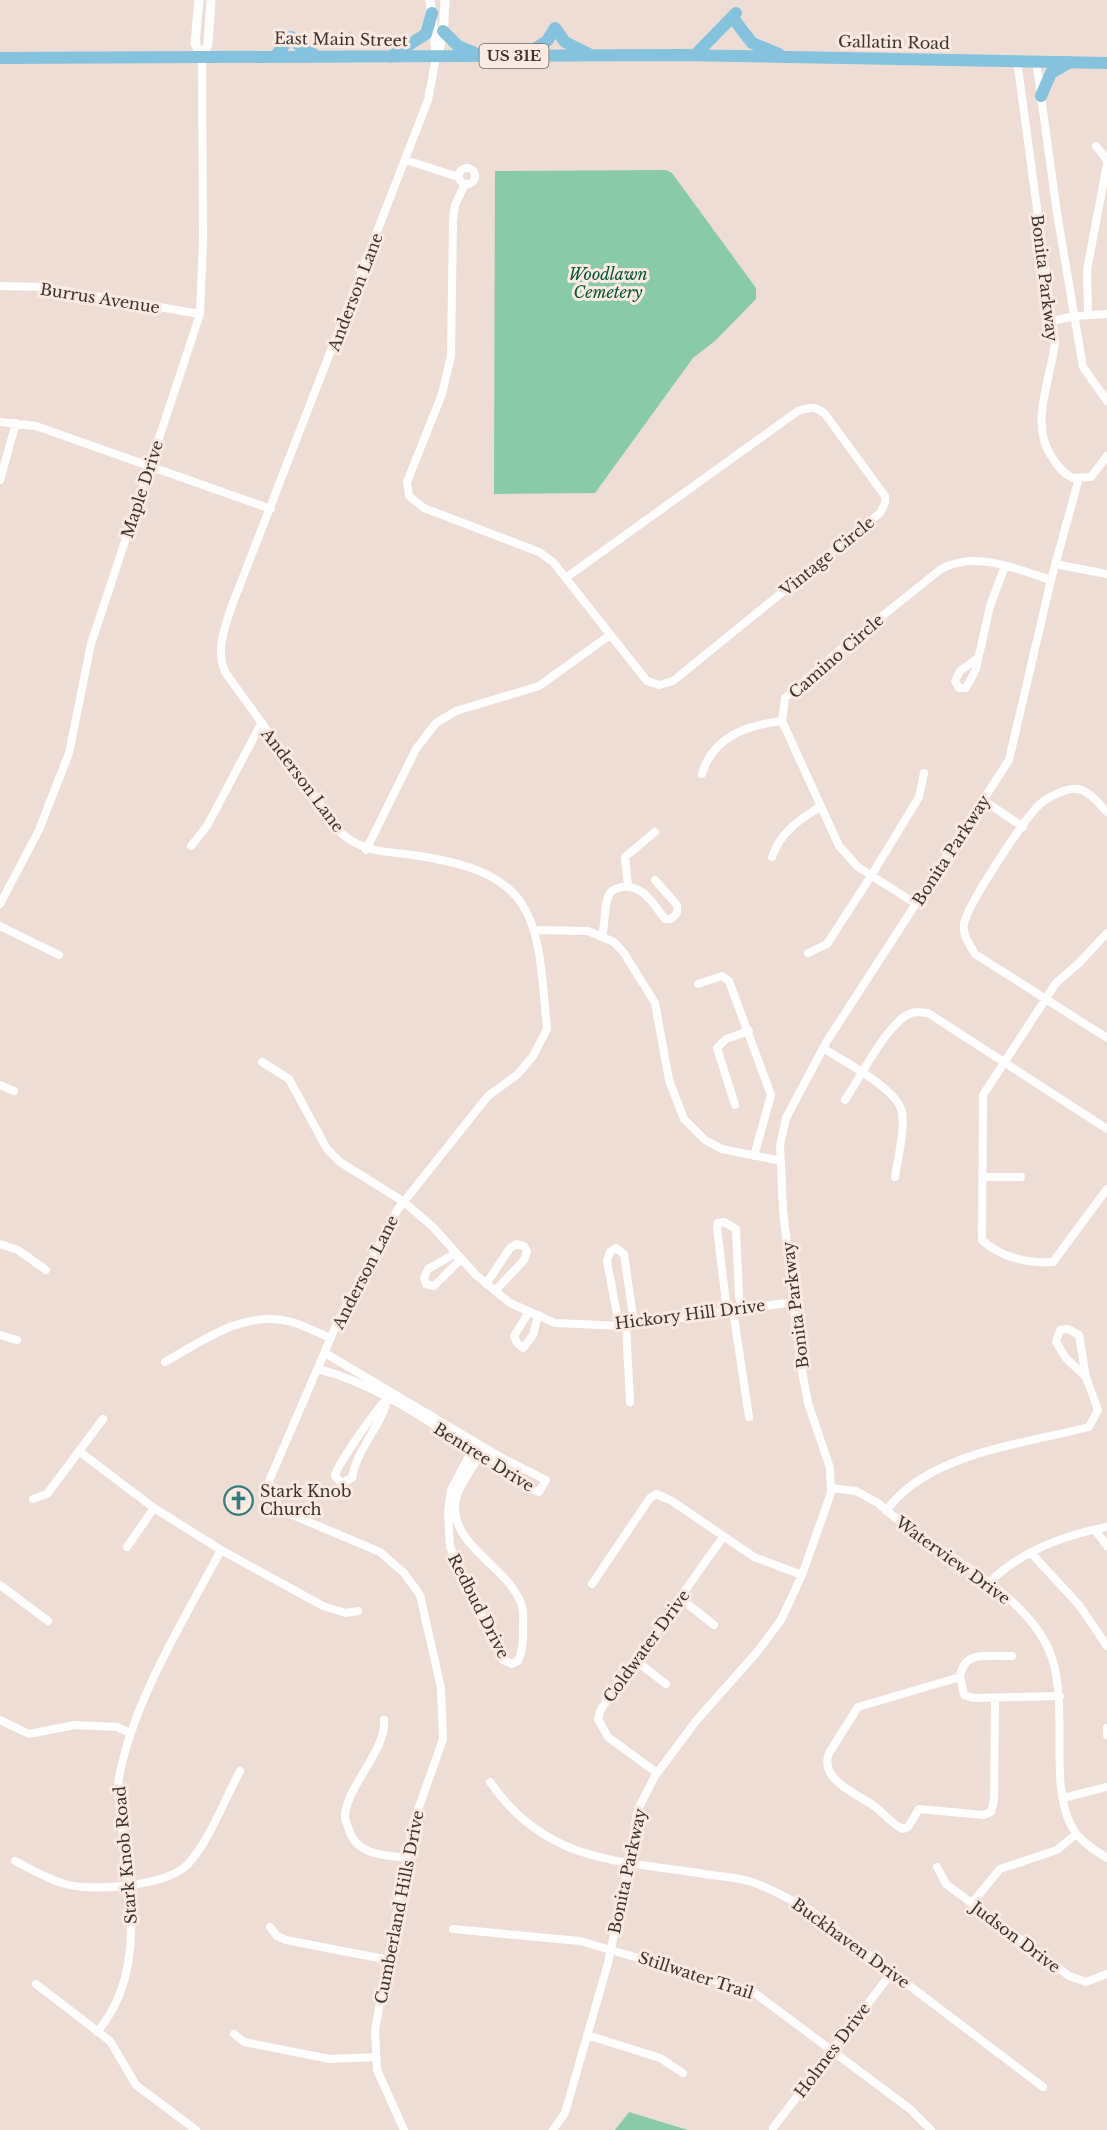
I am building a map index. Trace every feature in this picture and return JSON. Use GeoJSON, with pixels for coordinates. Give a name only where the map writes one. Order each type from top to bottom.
{"type":"FeatureCollection","features":[{"type":"Feature","properties":{"kind":"main road"},"geometry":{"type":"LineString","coordinates":[[390,57],[426,34],[432,13]]}},
{"type":"Feature","properties":{"kind":"main road"},"geometry":{"type":"LineString","coordinates":[[695,55],[736,18],[752,43],[786,57]]}},
{"type":"Feature","properties":{"kind":"main road"},"geometry":{"type":"LineString","coordinates":[[523,56],[547,41],[555,28],[565,42],[592,56]]}},
{"type":"Feature","properties":{"kind":"main road"},"geometry":{"type":"LineString","coordinates":[[443,31],[459,46],[484,57]]}},
{"type":"Feature","properties":{"kind":"main road"},"geometry":{"type":"LineString","coordinates":[[276,55],[291,37],[302,49],[318,56]]}},
{"type":"Feature","properties":{"kind":"main road","name":"East Main Street"},"geometry":{"type":"LineString","coordinates":[[0,58],[681,55]]}},
{"type":"Feature","properties":{"kind":"main road","name":"Gallatin Road"},"geometry":{"type":"LineString","coordinates":[[681,55],[1107,63]]}},
{"type":"Feature","properties":{"kind":"main road"},"geometry":{"type":"LineString","coordinates":[[1041,96],[1051,73],[1070,62]]}},
{"type":"Feature","properties":{"kind":"street"},"geometry":{"type":"LineString","coordinates":[[199,0],[195,43],[202,58]]}},
{"type":"Feature","properties":{"kind":"street"},"geometry":{"type":"LineString","coordinates":[[202,58],[208,44],[211,0]]}},
{"type":"Feature","properties":{"kind":"street"},"geometry":{"type":"LineString","coordinates":[[430,0],[436,57]]}},
{"type":"Feature","properties":{"kind":"street"},"geometry":{"type":"LineString","coordinates":[[436,57],[443,31],[445,0]]}},
{"type":"Feature","properties":{"kind":"street","name":"Anderson Lane"},"geometry":{"type":"LineString","coordinates":[[268,1481],[331,1338],[404,1202],[488,1096],[518,1074],[542,1042],[547,1029],[540,946],[526,907],[503,883],[473,869],[436,859],[366,850],[351,842],[325,815],[225,672],[220,660],[225,626],[428,100],[436,57]]}},
{"type":"Feature","properties":{"kind":"street","name":"Maple Drive"},"geometry":{"type":"LineString","coordinates":[[0,904],[39,830],[69,753],[91,644],[200,314],[203,241],[202,58]]}},
{"type":"Feature","properties":{"kind":"street","name":"Bonita Parkway"},"geometry":{"type":"LineString","coordinates":[[553,2130],[565,2114],[611,1948],[629,1863],[637,1811],[657,1773],[696,1721],[776,1627],[802,1575],[831,1488],[830,1468],[808,1403],[794,1302],[780,1145],[786,1118],[824,1048],[1009,760],[1051,580],[1078,478],[1067,476],[1045,449],[1040,424],[1053,365],[1055,342],[1017,60]]}},
{"type":"Feature","properties":{"kind":"street","name":"Bonita Parkway"},"geometry":{"type":"LineString","coordinates":[[1036,60],[1083,367],[1107,401]]}},
{"type":"Feature","properties":{"kind":"street"},"geometry":{"type":"LineString","coordinates":[[1088,315],[1087,270],[1107,162],[1096,146]]}},
{"type":"Feature","properties":{"kind":"street"},"geometry":{"type":"LineString","coordinates":[[406,160],[458,177],[465,184],[474,181],[473,171],[463,168],[458,177]]}},
{"type":"Feature","properties":{"kind":"street","name":"Vintage Circle"},"geometry":{"type":"LineString","coordinates":[[465,184],[455,205],[453,221],[453,341],[448,370],[407,482],[407,491],[412,500],[424,508],[538,552],[560,567],[567,577],[610,635],[647,681],[659,685],[673,681],[880,513],[885,502],[883,490],[825,414],[819,409],[806,408],[798,411],[567,577]]}},
{"type":"Feature","properties":{"kind":"street","name":"Burrus Avenue"},"geometry":{"type":"LineString","coordinates":[[0,286],[42,286],[200,314]]}},
{"type":"Feature","properties":{"kind":"street"},"geometry":{"type":"LineString","coordinates":[[1052,321],[1075,316],[1107,314]]}},
{"type":"Feature","properties":{"kind":"street"},"geometry":{"type":"LineString","coordinates":[[0,423],[36,426],[272,508]]}},
{"type":"Feature","properties":{"kind":"street"},"geometry":{"type":"LineString","coordinates":[[0,480],[16,423]]}},
{"type":"Feature","properties":{"kind":"street"},"geometry":{"type":"LineString","coordinates":[[1078,478],[1091,477],[1107,456]]}},
{"type":"Feature","properties":{"kind":"street","name":"Camino Circle"},"geometry":{"type":"LineString","coordinates":[[916,904],[858,867],[838,846],[782,721],[785,698],[841,649],[941,569],[954,562],[974,560],[1005,566],[1051,580]]}},
{"type":"Feature","properties":{"kind":"street"},"geometry":{"type":"LineString","coordinates":[[1055,564],[1107,574]]}},
{"type":"Feature","properties":{"kind":"street"},"geometry":{"type":"LineString","coordinates":[[978,658],[990,606],[1005,566]]}},
{"type":"Feature","properties":{"kind":"street"},"geometry":{"type":"LineString","coordinates":[[366,850],[420,741],[436,723],[456,711],[539,686],[610,635]]}},
{"type":"Feature","properties":{"kind":"street"},"geometry":{"type":"LineString","coordinates":[[702,774],[705,763],[731,735],[751,725],[782,721]]}},
{"type":"Feature","properties":{"kind":"street"},"geometry":{"type":"LineString","coordinates":[[191,846],[207,826],[261,724]]}},
{"type":"Feature","properties":{"kind":"street"},"geometry":{"type":"LineString","coordinates":[[808,953],[827,944],[871,876],[919,797],[924,773]]}},
{"type":"Feature","properties":{"kind":"street"},"geometry":{"type":"LineString","coordinates":[[1107,812],[1086,792],[1077,789],[1063,792],[1038,806],[973,900],[964,925],[966,939],[975,954],[1048,998],[1107,1038]]}},
{"type":"Feature","properties":{"kind":"street"},"geometry":{"type":"LineString","coordinates":[[983,800],[1023,827]]}},
{"type":"Feature","properties":{"kind":"street"},"geometry":{"type":"LineString","coordinates":[[772,857],[777,841],[789,827],[821,806]]}},
{"type":"Feature","properties":{"kind":"street"},"geometry":{"type":"LineString","coordinates":[[628,886],[625,857],[655,832]]}},
{"type":"Feature","properties":{"kind":"street"},"geometry":{"type":"LineString","coordinates":[[602,935],[610,892],[628,886],[642,891],[665,919],[671,919],[677,913],[677,905],[656,880]]}},
{"type":"Feature","properties":{"kind":"street"},"geometry":{"type":"LineString","coordinates":[[0,926],[59,955]]}},
{"type":"Feature","properties":{"kind":"street"},"geometry":{"type":"LineString","coordinates":[[534,930],[588,931],[602,935],[624,953],[655,1003],[669,1080],[684,1119],[705,1140],[722,1149],[781,1161]]}},
{"type":"Feature","properties":{"kind":"street"},"geometry":{"type":"LineString","coordinates":[[1106,935],[1079,963],[1056,982],[1048,998],[983,1095],[982,1240],[994,1251],[1038,1263],[1053,1262],[1107,1190]]}},
{"type":"Feature","properties":{"kind":"street"},"geometry":{"type":"LineString","coordinates":[[698,984],[726,977],[750,1031],[771,1095],[754,1156]]}},
{"type":"Feature","properties":{"kind":"street"},"geometry":{"type":"LineString","coordinates":[[844,1100],[885,1038],[906,1015],[918,1011],[928,1014],[1005,1061],[1107,1129]]}},
{"type":"Feature","properties":{"kind":"street"},"geometry":{"type":"LineString","coordinates":[[735,1105],[717,1048],[726,1040],[750,1031]]}},
{"type":"Feature","properties":{"kind":"street"},"geometry":{"type":"LineString","coordinates":[[824,1048],[886,1089],[899,1102],[902,1113],[896,1177]]}},
{"type":"Feature","properties":{"kind":"street","name":"Hickory Hill Drive"},"geometry":{"type":"LineString","coordinates":[[262,1062],[289,1079],[327,1149],[340,1162],[404,1202],[433,1227],[486,1284],[510,1303],[533,1314],[555,1323],[626,1325],[794,1302]]}},
{"type":"Feature","properties":{"kind":"street"},"geometry":{"type":"LineString","coordinates":[[0,1084],[14,1091]]}},
{"type":"Feature","properties":{"kind":"street"},"geometry":{"type":"LineString","coordinates":[[983,1177],[1021,1177]]}},
{"type":"Feature","properties":{"kind":"street"},"geometry":{"type":"LineString","coordinates":[[743,1308],[739,1297],[735,1229],[724,1222],[718,1224],[717,1228],[749,1417]]}},
{"type":"Feature","properties":{"kind":"street"},"geometry":{"type":"LineString","coordinates":[[0,1244],[18,1250],[46,1270]]}},
{"type":"Feature","properties":{"kind":"street"},"geometry":{"type":"LineString","coordinates":[[486,1284],[510,1248],[517,1244],[524,1246],[527,1251],[524,1260],[495,1291]]}},
{"type":"Feature","properties":{"kind":"street"},"geometry":{"type":"LineString","coordinates":[[626,1325],[607,1261],[610,1252],[616,1248],[624,1254],[630,1402]]}},
{"type":"Feature","properties":{"kind":"street"},"geometry":{"type":"LineString","coordinates":[[459,1256],[434,1286],[426,1284],[424,1278],[428,1269],[459,1256]]}},
{"type":"Feature","properties":{"kind":"street"},"geometry":{"type":"LineString","coordinates":[[165,1362],[223,1330],[252,1319],[291,1322],[331,1338]]}},
{"type":"Feature","properties":{"kind":"street"},"geometry":{"type":"LineString","coordinates":[[886,1511],[904,1488],[945,1464],[1089,1427],[1098,1410],[1086,1377],[1079,1335],[1068,1329],[1060,1330],[1056,1342],[1058,1348],[1086,1377]]}},
{"type":"Feature","properties":{"kind":"street"},"geometry":{"type":"LineString","coordinates":[[0,1335],[17,1341]]}},
{"type":"Feature","properties":{"kind":"street","name":"Bentree Drive"},"geometry":{"type":"LineString","coordinates":[[318,1369],[353,1378],[510,1472],[532,1490],[539,1492],[545,1485],[546,1480],[502,1458],[325,1353]]}},
{"type":"Feature","properties":{"kind":"street"},"geometry":{"type":"LineString","coordinates":[[388,1398],[385,1411],[355,1462],[352,1478],[341,1483],[335,1476],[343,1458],[352,1448],[378,1406],[388,1398]]}},
{"type":"Feature","properties":{"kind":"street"},"geometry":{"type":"LineString","coordinates":[[33,1499],[47,1494],[103,1419]]}},
{"type":"Feature","properties":{"kind":"street","name":"Redbud Drive"},"geometry":{"type":"LineString","coordinates":[[472,1450],[451,1490],[448,1511],[450,1547],[503,1660],[512,1664],[518,1661],[522,1648],[523,1609],[507,1578],[472,1545],[462,1533],[455,1517],[455,1501],[480,1455]]}},
{"type":"Feature","properties":{"kind":"street"},"geometry":{"type":"LineString","coordinates":[[80,1452],[154,1508],[221,1550],[323,1606],[346,1612],[358,1611]]}},
{"type":"Feature","properties":{"kind":"street","name":"Cumberland Hills Drive"},"geometry":{"type":"LineString","coordinates":[[268,1481],[279,1506],[308,1523],[380,1552],[404,1573],[420,1595],[441,1688],[444,1726],[439,1752],[413,1824],[375,2030],[377,2070],[404,2130]]}},
{"type":"Feature","properties":{"kind":"street","name":"Waterview Drive"},"geometry":{"type":"LineString","coordinates":[[831,1488],[856,1491],[878,1503],[1017,1606],[1041,1636],[1049,1650],[1060,1696],[1063,1798],[1066,1816],[1076,1834],[1107,1858]]}},
{"type":"Feature","properties":{"kind":"street"},"geometry":{"type":"LineString","coordinates":[[592,1584],[650,1497],[656,1494],[672,1501],[754,1557],[802,1575]]}},
{"type":"Feature","properties":{"kind":"street"},"geometry":{"type":"LineString","coordinates":[[127,1547],[154,1508]]}},
{"type":"Feature","properties":{"kind":"street"},"geometry":{"type":"LineString","coordinates":[[988,1584],[997,1575],[1046,1545],[1076,1533],[1107,1527]]}},
{"type":"Feature","properties":{"kind":"street"},"geometry":{"type":"LineString","coordinates":[[1095,1530],[1107,1546]]}},
{"type":"Feature","properties":{"kind":"street","name":"Coldwater Drive"},"geometry":{"type":"LineString","coordinates":[[657,1773],[608,1737],[598,1719],[605,1700],[723,1537]]}},
{"type":"Feature","properties":{"kind":"street","name":"Stark Knob Road"},"geometry":{"type":"LineString","coordinates":[[97,2032],[107,2020],[125,1986],[132,1939],[118,1780],[130,1733],[166,1653],[221,1550]]}},
{"type":"Feature","properties":{"kind":"street"},"geometry":{"type":"LineString","coordinates":[[1032,1554],[1079,1605],[1107,1646]]}},
{"type":"Feature","properties":{"kind":"street"},"geometry":{"type":"LineString","coordinates":[[0,1585],[48,1621]]}},
{"type":"Feature","properties":{"kind":"street"},"geometry":{"type":"LineString","coordinates":[[680,1598],[714,1625]]}},
{"type":"Feature","properties":{"kind":"street"},"geometry":{"type":"LineString","coordinates":[[1012,1656],[969,1658],[963,1663],[960,1677],[964,1695],[973,1698],[1060,1696]]}},
{"type":"Feature","properties":{"kind":"street"},"geometry":{"type":"LineString","coordinates":[[635,1660],[666,1683]]}},
{"type":"Feature","properties":{"kind":"street"},"geometry":{"type":"LineString","coordinates":[[960,1677],[858,1707],[827,1758],[834,1779],[878,1809],[890,1823],[903,1829],[908,1827],[919,1809],[983,1815],[991,1812],[994,1800],[995,1698]]}},
{"type":"Feature","properties":{"kind":"street"},"geometry":{"type":"LineString","coordinates":[[0,1720],[28,1734],[75,1725],[117,1727],[130,1733]]}},
{"type":"Feature","properties":{"kind":"street"},"geometry":{"type":"LineString","coordinates":[[384,1720],[385,1731],[353,1792],[345,1816],[353,1841],[362,1849],[406,1858]]}},
{"type":"Feature","properties":{"kind":"street"},"geometry":{"type":"LineString","coordinates":[[1107,1728],[1107,1735]]}},
{"type":"Feature","properties":{"kind":"street"},"geometry":{"type":"LineString","coordinates":[[15,1861],[68,1885],[128,1885],[164,1880],[175,1875],[188,1864],[240,1771]]}},
{"type":"Feature","properties":{"kind":"street","name":"Buckhaven Drive"},"geometry":{"type":"LineString","coordinates":[[490,1782],[503,1802],[549,1839],[591,1856],[748,1881],[769,1889],[811,1911],[1043,2087]]}},
{"type":"Feature","properties":{"kind":"street"},"geometry":{"type":"LineString","coordinates":[[1063,1798],[1107,1787]]}},
{"type":"Feature","properties":{"kind":"street"},"geometry":{"type":"LineString","coordinates":[[972,1903],[1000,1869],[1057,1850],[1076,1834]]}},
{"type":"Feature","properties":{"kind":"street","name":"Judson Drive"},"geometry":{"type":"LineString","coordinates":[[937,1867],[946,1884],[1069,1976],[1086,1982],[1107,1974]]}},
{"type":"Feature","properties":{"kind":"street"},"geometry":{"type":"LineString","coordinates":[[270,1927],[277,1936],[286,1940],[389,1960]]}},
{"type":"Feature","properties":{"kind":"street","name":"Stillwater Trail"},"geometry":{"type":"LineString","coordinates":[[453,1929],[580,1941],[611,1948],[752,1991],[910,2109],[931,2130]]}},
{"type":"Feature","properties":{"kind":"street","name":"Holmes Drive"},"geometry":{"type":"LineString","coordinates":[[773,2128],[892,1972]]}},
{"type":"Feature","properties":{"kind":"street"},"geometry":{"type":"LineString","coordinates":[[36,1984],[97,2032],[119,2053],[136,2085],[196,2130]]}},
{"type":"Feature","properties":{"kind":"street"},"geometry":{"type":"LineString","coordinates":[[234,2034],[244,2042],[330,2059],[376,2057]]}},
{"type":"Feature","properties":{"kind":"street"},"geometry":{"type":"LineString","coordinates":[[587,2035],[660,2058],[682,2073]]}},
{"type":"Feature","properties":{"kind":"green space","name":"Woodlawn Cemetery"},"geometry":{"type":"Polygon","coordinates":[[[666,170],[672,173],[756,288],[756,299],[716,340],[693,358],[595,493],[494,494],[495,171],[666,170]]]}},
{"type":"Feature","properties":{"kind":"green space"},"geometry":{"type":"Polygon","coordinates":[[[629,2112],[688,2130],[615,2130],[629,2112]]]}},
{"type":"Feature","properties":{"kind":"place","name":"Stark Knob Church"},"geometry":{"type":"Point","coordinates":[239,1500]}}]}
